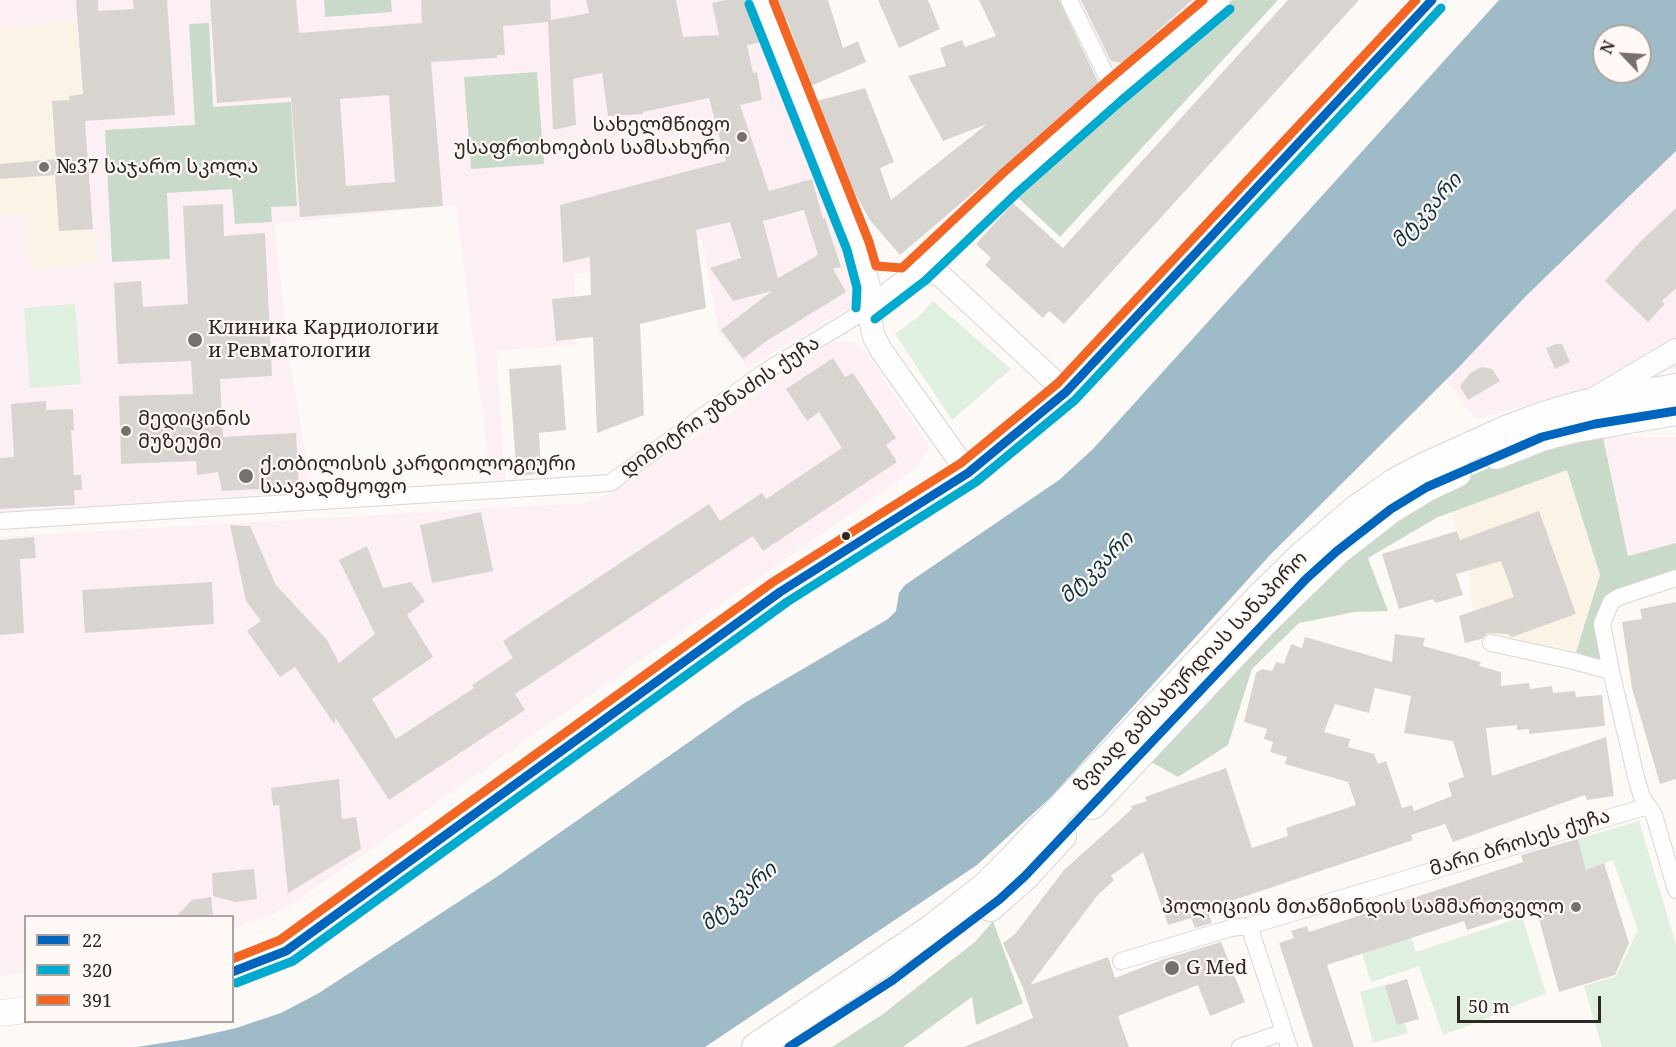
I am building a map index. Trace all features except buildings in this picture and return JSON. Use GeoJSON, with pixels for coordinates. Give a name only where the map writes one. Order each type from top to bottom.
{"type":"FeatureCollection","features":[{"type":"Feature","properties":{"kind":"highway","name":"ზვიად გამსახურდიას სანაპირო"},"geometry":{"type":"LineString","coordinates":[[756,1047],[930,930],[984,887],[1260,597],[1301,557],[1357,509],[1394,483],[1442,458],[1523,423],[1585,404],[1676,388]]}},
{"type":"Feature","properties":{"kind":"highway","name":"ზვიად გამსახურდიას სანაპირო"},"geometry":{"type":"LineString","coordinates":[[789,1047],[893,980],[1000,899],[1025,876],[1299,586],[1337,550],[1367,527],[1427,487],[1512,448],[1571,429],[1668,415]]}},
{"type":"Feature","properties":{"kind":"main road"},"geometry":{"type":"LineString","coordinates":[[760,0],[858,246],[869,287],[870,326],[881,350],[968,473]]}},
{"type":"Feature","properties":{"kind":"main road"},"geometry":{"type":"LineString","coordinates":[[234,971],[286,951],[780,592],[968,473],[1066,392],[1432,0]]}},
{"type":"Feature","properties":{"kind":"main road"},"geometry":{"type":"LineString","coordinates":[[866,275],[876,279],[940,276],[1066,392]]}},
{"type":"Feature","properties":{"kind":"main road","name":"დიმიტრი უზნაძის ქუჩა"},"geometry":{"type":"LineString","coordinates":[[868,309],[913,276]]}},
{"type":"Feature","properties":{"kind":"main road"},"geometry":{"type":"LineString","coordinates":[[1585,404],[1676,350]]}},
{"type":"Feature","properties":{"kind":"main road"},"geometry":{"type":"LineString","coordinates":[[0,1013],[24,1010]]}},
{"type":"Feature","properties":{"kind":"street"},"geometry":{"type":"LineString","coordinates":[[1069,0],[1114,91]]}},
{"type":"Feature","properties":{"kind":"street","name":"დიმიტრი უზნაძის ქუჩა"},"geometry":{"type":"LineString","coordinates":[[913,276],[1010,183],[1222,0]]}},
{"type":"Feature","properties":{"kind":"street","name":"დიმიტრი უზნაძის ქუჩა"},"geometry":{"type":"LineString","coordinates":[[0,521],[610,483],[764,373],[868,309]]}},
{"type":"Feature","properties":{"kind":"street"},"geometry":{"type":"LineString","coordinates":[[1676,578],[1618,597],[1611,602],[1602,624],[1637,781],[1642,797],[1654,815],[1676,890]]}},
{"type":"Feature","properties":{"kind":"street"},"geometry":{"type":"LineString","coordinates":[[1491,643],[1611,671]]}},
{"type":"Feature","properties":{"kind":"street","name":"მარი ბროსეს ქუჩა"},"geometry":{"type":"LineString","coordinates":[[1121,961],[1231,928],[1249,926],[1648,806]]}},
{"type":"Feature","properties":{"kind":"street"},"geometry":{"type":"LineString","coordinates":[[1240,1047],[1286,1039],[1249,926]]}},
{"type":"Feature","properties":{"kind":"shaded area"},"geometry":{"type":"Polygon","coordinates":[[[0,0],[756,0],[858,272],[859,294],[851,307],[747,368],[719,333],[702,239],[575,275],[576,344],[496,351],[505,479],[491,479],[456,205],[274,224],[290,363],[312,491],[0,513],[0,215],[25,213],[29,270],[98,264],[93,229],[77,19],[0,29],[0,0]]]}},
{"type":"Feature","properties":{"kind":"shaded area"},"geometry":{"type":"Polygon","coordinates":[[[1075,0],[1204,0],[1121,72],[1112,69],[1075,0]]]}},
{"type":"Feature","properties":{"kind":"shaded area","name":"№37 საჯარო სკოლა"},"geometry":{"type":"Polygon","coordinates":[[[77,19],[93,229],[98,264],[29,270],[25,213],[0,215],[0,29],[77,19]]]}},
{"type":"Feature","properties":{"kind":"shaded area"},"geometry":{"type":"Polygon","coordinates":[[[1676,151],[1676,369],[1594,386],[1476,419],[1446,380],[1527,295],[1676,151]]]}},
{"type":"Feature","properties":{"kind":"shaded area"},"geometry":{"type":"Polygon","coordinates":[[[849,341],[862,347],[930,447],[914,470],[288,907],[234,930],[234,915],[24,915],[24,972],[0,976],[0,537],[584,503],[613,492],[833,342],[849,341]]]}},
{"type":"Feature","properties":{"kind":"shaded area"},"geometry":{"type":"Polygon","coordinates":[[[1603,437],[1676,437],[1676,543],[1628,556],[1603,437]]]}},
{"type":"Feature","properties":{"kind":"shaded area"},"geometry":{"type":"Polygon","coordinates":[[[1567,469],[1600,575],[1576,652],[1494,637],[1478,640],[1469,570],[1451,512],[1567,469]]]}},
{"type":"Feature","properties":{"kind":"green space"},"geometry":{"type":"Polygon","coordinates":[[[324,0],[391,0],[392,12],[325,17],[324,0]]]}},
{"type":"Feature","properties":{"kind":"green space"},"geometry":{"type":"Polygon","coordinates":[[[1233,0],[1278,0],[1060,237],[1013,193],[1233,0]]]}},
{"type":"Feature","properties":{"kind":"green space"},"geometry":{"type":"Polygon","coordinates":[[[209,23],[213,107],[291,102],[297,206],[271,207],[272,222],[235,224],[232,189],[167,193],[170,259],[112,262],[105,130],[195,125],[189,24],[209,23]]]}},
{"type":"Feature","properties":{"kind":"green space"},"geometry":{"type":"Polygon","coordinates":[[[537,72],[544,164],[471,169],[464,77],[537,72]]]}},
{"type":"Feature","properties":{"kind":"green space"},"geometry":{"type":"Polygon","coordinates":[[[933,301],[1011,369],[952,420],[895,334],[917,318],[933,301]]]}},
{"type":"Feature","properties":{"kind":"green space"},"geometry":{"type":"Polygon","coordinates":[[[75,304],[81,384],[30,388],[24,308],[75,304]]]}},
{"type":"Feature","properties":{"kind":"green space"},"geometry":{"type":"Polygon","coordinates":[[[1603,437],[1628,556],[1676,543],[1676,574],[1607,604],[1603,662],[1576,652],[1600,575],[1567,470],[1438,517],[1368,558],[1388,611],[1354,612],[1299,623],[1252,669],[1228,745],[1178,777],[1146,759],[1356,549],[1460,480],[1511,459],[1603,437]]]}},
{"type":"Feature","properties":{"kind":"green space"},"geometry":{"type":"Polygon","coordinates":[[[1639,821],[1676,945],[1676,1047],[1602,1047],[1584,986],[1616,976],[1638,930],[1613,860],[1586,870],[1578,839],[1639,821]]]}},
{"type":"Feature","properties":{"kind":"green space"},"geometry":{"type":"Polygon","coordinates":[[[1522,917],[1546,993],[1443,1035],[1419,966],[1371,982],[1362,953],[1411,937],[1416,952],[1522,917]]]}},
{"type":"Feature","properties":{"kind":"green space"},"geometry":{"type":"Polygon","coordinates":[[[993,921],[1023,1003],[976,1025],[972,997],[903,1047],[832,1047],[883,1014],[976,941],[993,921]]]}},
{"type":"Feature","properties":{"kind":"green space"},"geometry":{"type":"Polygon","coordinates":[[[1391,983],[1408,1033],[1373,1043],[1360,992],[1391,983]]]}},
{"type":"Feature","properties":{"kind":"water","name":"მტკვარი"},"geometry":{"type":"Polygon","coordinates":[[[1499,0],[1676,0],[1676,151],[1527,295],[1459,367],[1270,555],[1051,797],[977,865],[705,1047],[137,1047],[236,1028],[281,1013],[319,993],[498,876],[743,704],[888,619],[896,611],[899,593],[905,585],[1059,480],[1093,449],[1499,0]]]}},
{"type":"Feature","properties":{"kind":"transit line","name":"391"},"geometry":{"type":"LineString","coordinates":[[773,0],[869,242],[876,266],[902,268],[1002,174],[1203,0]]}},
{"type":"Feature","properties":{"kind":"transit line","name":"391"},"geometry":{"type":"LineString","coordinates":[[234,958],[280,940],[773,582],[961,463],[1058,383],[1416,0]]}},
{"type":"Feature","properties":{"kind":"transit line","name":"22"},"geometry":{"type":"LineString","coordinates":[[234,971],[286,951],[780,592],[968,473],[1066,392],[1432,0]]}},
{"type":"Feature","properties":{"kind":"transit line","name":"320"},"geometry":{"type":"LineString","coordinates":[[749,4],[847,250],[857,288],[856,308]]}},
{"type":"Feature","properties":{"kind":"transit line","name":"320"},"geometry":{"type":"LineString","coordinates":[[236,983],[293,961],[787,602],[976,482],[1075,400],[1441,8]]}},
{"type":"Feature","properties":{"kind":"transit line","name":"320"},"geometry":{"type":"LineString","coordinates":[[875,319],[926,280],[1018,192],[1230,9]]}},
{"type":"Feature","properties":{"kind":"transit line","name":"22"},"geometry":{"type":"LineString","coordinates":[[789,1047],[893,980],[1000,899],[1025,876],[1306,579],[1337,551],[1391,509],[1427,487],[1542,437],[1595,424],[1676,411]]}},
{"type":"Feature","properties":{"kind":"place","name":"სახელმწიფო უსაფრთხოების სამსახური"},"geometry":{"type":"Point","coordinates":[742,137]}},
{"type":"Feature","properties":{"kind":"place","name":"№37 საჯარო სკოლა"},"geometry":{"type":"Point","coordinates":[44,167]}},
{"type":"Feature","properties":{"kind":"place","name":"Клиника Кардиологии и Ревматологии"},"geometry":{"type":"Point","coordinates":[195,340]}},
{"type":"Feature","properties":{"kind":"place","name":"მედიცინის მუზეუმი"},"geometry":{"type":"Point","coordinates":[126,431]}},
{"type":"Feature","properties":{"kind":"place","name":"ქ.თბილისის კარდიოლოგიური საავადმყოფო"},"geometry":{"type":"Point","coordinates":[246,476]}},
{"type":"Feature","properties":{"kind":"place","name":"პოლიციის მთაწმინდის სამმართველო"},"geometry":{"type":"Point","coordinates":[1576,907]}},
{"type":"Feature","properties":{"kind":"place","name":"G Med"},"geometry":{"type":"Point","coordinates":[1172,968]}}]}
